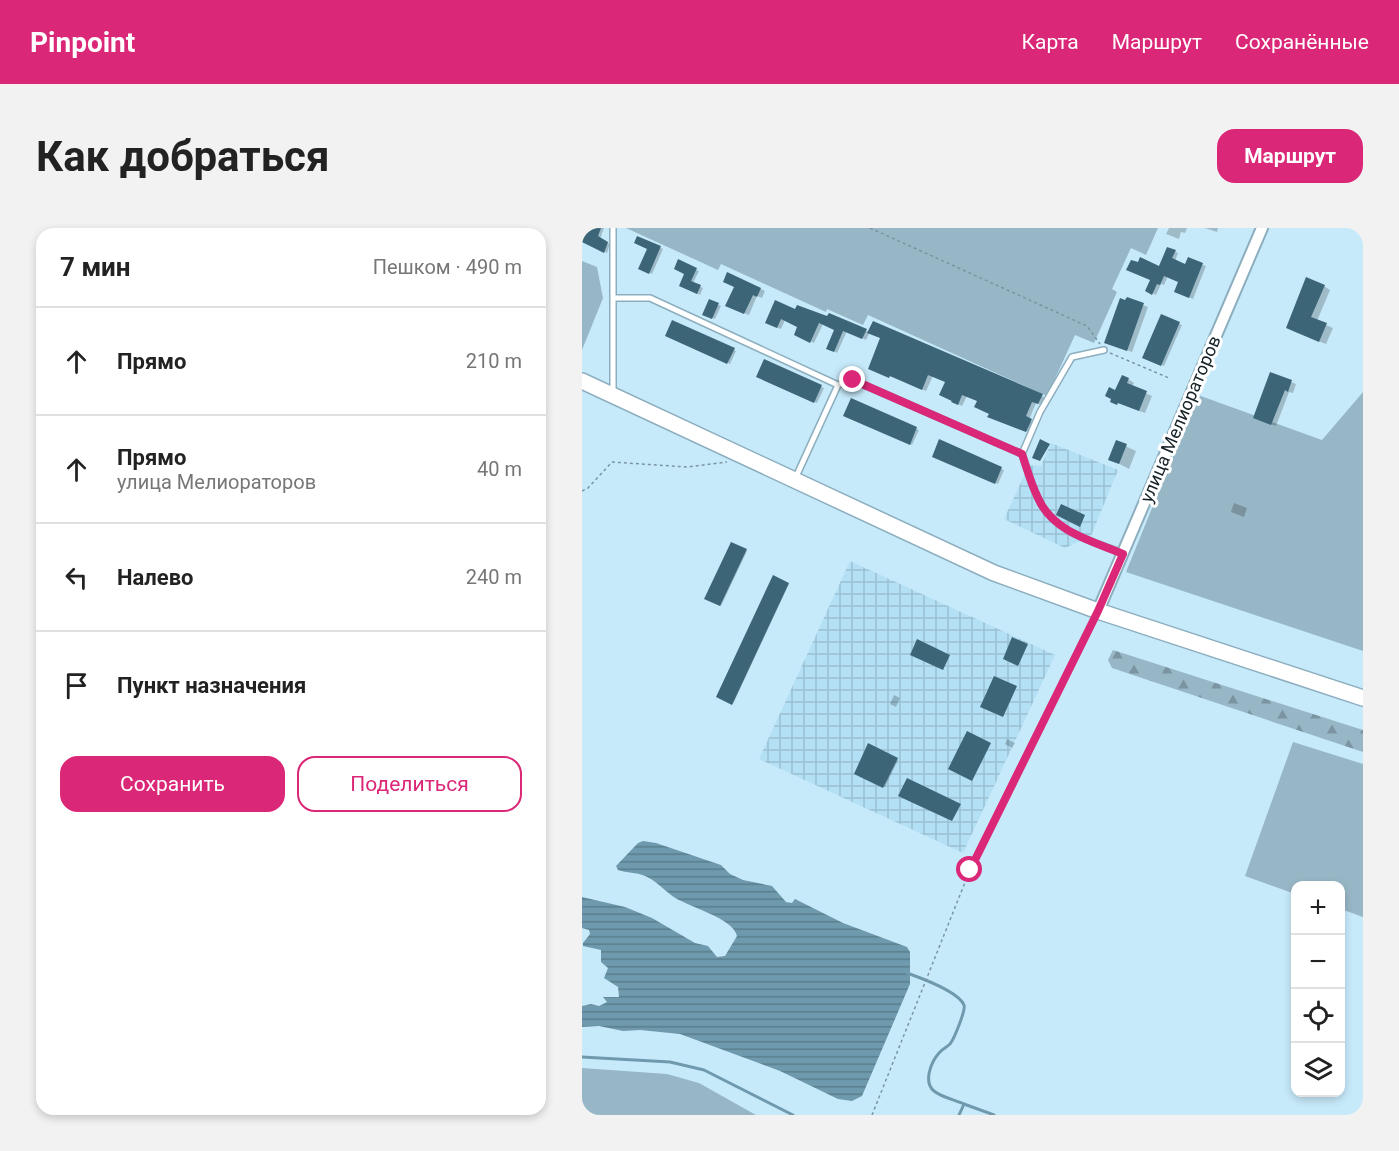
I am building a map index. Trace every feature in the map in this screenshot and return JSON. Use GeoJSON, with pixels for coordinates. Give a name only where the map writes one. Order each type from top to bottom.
{"type":"FeatureCollection","features":[{"type":"Feature","properties":{"kind":"main road"},"geometry":{"type":"LineString","coordinates":[[582,381],[994,573],[1098,611],[1363,698]]}},
{"type":"Feature","properties":{"kind":"street","name":"улица Мелиораторов"},"geometry":{"type":"LineString","coordinates":[[1098,611],[1262,228]]}},
{"type":"Feature","properties":{"kind":"lane"},"geometry":{"type":"LineString","coordinates":[[613,228],[614,396]]}},
{"type":"Feature","properties":{"kind":"lane"},"geometry":{"type":"LineString","coordinates":[[614,298],[650,298],[838,385],[853,380],[1022,454]]}},
{"type":"Feature","properties":{"kind":"lane"},"geometry":{"type":"LineString","coordinates":[[1104,350],[1072,357],[1040,412],[1022,454],[1038,500],[1050,517],[1065,530],[1123,554]]}},
{"type":"Feature","properties":{"kind":"lane"},"geometry":{"type":"LineString","coordinates":[[794,481],[838,385]]}},
{"type":"Feature","properties":{"kind":"path"},"geometry":{"type":"LineString","coordinates":[[870,228],[1087,326],[1104,350],[1168,378]]}},
{"type":"Feature","properties":{"kind":"path"},"geometry":{"type":"LineString","coordinates":[[582,491],[588,488],[612,462],[687,466],[728,462]]}},
{"type":"Feature","properties":{"kind":"path"},"geometry":{"type":"LineString","coordinates":[[872,1115],[970,870],[1098,611]]}},
{"type":"Feature","properties":{"kind":"shaded area"},"geometry":{"type":"Polygon","coordinates":[[[1051,443],[1118,470],[1091,536],[1065,548],[1004,519],[1029,465],[1041,466],[1051,443]]]}},
{"type":"Feature","properties":{"kind":"shaded area"},"geometry":{"type":"Polygon","coordinates":[[[850,561],[1055,655],[963,853],[759,759],[850,561]]]}},
{"type":"Feature","properties":{"kind":"shaded area"},"geometry":{"type":"Polygon","coordinates":[[[643,841],[656,843],[721,865],[730,874],[743,880],[772,886],[786,902],[792,903],[795,899],[843,923],[907,947],[910,952],[910,984],[862,1096],[852,1101],[838,1099],[780,1071],[680,1034],[640,1030],[623,1031],[599,1026],[582,1027],[582,1006],[591,1004],[599,1006],[607,1002],[603,997],[619,997],[618,987],[604,978],[608,968],[601,962],[601,950],[583,946],[590,934],[589,930],[582,928],[582,897],[625,907],[652,918],[695,943],[708,946],[717,957],[725,956],[737,936],[734,929],[727,923],[671,895],[649,878],[618,870],[616,866],[638,843],[643,841]]]}},
{"type":"Feature","properties":{"kind":"green space"},"geometry":{"type":"Polygon","coordinates":[[[626,228],[1158,228],[1146,255],[1131,248],[1112,289],[1117,292],[1094,343],[1075,335],[1047,396],[868,315],[863,325],[827,309],[826,312],[721,264],[718,270],[626,228]]]}},
{"type":"Feature","properties":{"kind":"green space"},"geometry":{"type":"Polygon","coordinates":[[[582,261],[597,267],[603,298],[582,350],[582,261]]]}},
{"type":"Feature","properties":{"kind":"green space"},"geometry":{"type":"Polygon","coordinates":[[[1363,392],[1363,651],[1126,572],[1198,395],[1322,440],[1363,392]]]}},
{"type":"Feature","properties":{"kind":"green space"},"geometry":{"type":"Polygon","coordinates":[[[1113,650],[1363,730],[1363,752],[1112,668],[1108,660],[1113,650]]]}},
{"type":"Feature","properties":{"kind":"green space"},"geometry":{"type":"Polygon","coordinates":[[[1293,742],[1363,764],[1363,917],[1345,910],[1345,881],[1291,881],[1291,893],[1245,876],[1293,742]]]}},
{"type":"Feature","properties":{"kind":"green space"},"geometry":{"type":"Polygon","coordinates":[[[582,1068],[667,1074],[699,1083],[756,1115],[582,1115],[582,1068]]]}},
{"type":"Feature","properties":{"kind":"building"},"geometry":{"type":"Polygon","coordinates":[[[582,228],[601,228],[598,236],[608,242],[604,253],[582,242],[582,228]]]}},
{"type":"Feature","properties":{"kind":"building"},"geometry":{"type":"Polygon","coordinates":[[[637,236],[661,246],[649,274],[638,269],[647,249],[634,243],[637,236]]]}},
{"type":"Feature","properties":{"kind":"building"},"geometry":{"type":"Polygon","coordinates":[[[1167,247],[1176,250],[1172,258],[1185,264],[1188,257],[1203,263],[1189,298],[1174,292],[1178,282],[1164,276],[1152,295],[1145,291],[1150,280],[1126,270],[1131,260],[1138,262],[1140,257],[1159,266],[1167,247]]]}},
{"type":"Feature","properties":{"kind":"building"},"geometry":{"type":"Polygon","coordinates":[[[678,259],[697,268],[691,281],[701,285],[697,294],[679,286],[684,274],[674,269],[678,259]]]}},
{"type":"Feature","properties":{"kind":"building"},"geometry":{"type":"Polygon","coordinates":[[[727,272],[761,288],[757,297],[753,295],[744,314],[725,306],[734,287],[723,282],[727,272]]]}},
{"type":"Feature","properties":{"kind":"building"},"geometry":{"type":"Polygon","coordinates":[[[1306,277],[1325,285],[1311,317],[1327,323],[1319,342],[1286,328],[1306,277]]]}},
{"type":"Feature","properties":{"kind":"building"},"geometry":{"type":"Polygon","coordinates":[[[1127,297],[1144,303],[1127,351],[1104,343],[1120,298],[1125,300],[1127,297]]]}},
{"type":"Feature","properties":{"kind":"building"},"geometry":{"type":"Polygon","coordinates":[[[709,299],[719,303],[712,319],[702,315],[709,299]]]}},
{"type":"Feature","properties":{"kind":"building"},"geometry":{"type":"Polygon","coordinates":[[[775,300],[795,309],[797,305],[827,316],[829,313],[867,329],[862,339],[843,331],[834,352],[826,349],[834,330],[819,323],[810,343],[794,335],[797,327],[781,319],[777,328],[765,323],[775,300]]]}},
{"type":"Feature","properties":{"kind":"building"},"geometry":{"type":"Polygon","coordinates":[[[1161,314],[1180,322],[1161,366],[1142,358],[1161,314]]]}},
{"type":"Feature","properties":{"kind":"building"},"geometry":{"type":"Polygon","coordinates":[[[672,320],[735,348],[727,364],[665,336],[672,320]]]}},
{"type":"Feature","properties":{"kind":"building"},"geometry":{"type":"Polygon","coordinates":[[[873,321],[1043,394],[1038,404],[1032,402],[1026,416],[1032,419],[1026,432],[987,417],[989,414],[974,407],[977,401],[962,395],[958,405],[951,402],[939,395],[945,382],[928,375],[922,390],[868,369],[880,338],[867,333],[873,321]]]}},
{"type":"Feature","properties":{"kind":"building"},"geometry":{"type":"Polygon","coordinates":[[[764,359],[822,385],[814,403],[756,377],[764,359]]]}},
{"type":"Feature","properties":{"kind":"building"},"geometry":{"type":"Polygon","coordinates":[[[1270,372],[1292,380],[1288,392],[1285,390],[1271,425],[1253,418],[1270,372]]]}},
{"type":"Feature","properties":{"kind":"building"},"geometry":{"type":"Polygon","coordinates":[[[1122,375],[1129,378],[1127,383],[1147,391],[1139,411],[1110,402],[1111,399],[1105,396],[1109,387],[1115,390],[1122,375]]]}},
{"type":"Feature","properties":{"kind":"building"},"geometry":{"type":"Polygon","coordinates":[[[851,398],[917,427],[910,445],[843,416],[851,398]]]}},
{"type":"Feature","properties":{"kind":"building"},"geometry":{"type":"Polygon","coordinates":[[[939,439],[1002,467],[995,484],[932,457],[939,439]]]}},
{"type":"Feature","properties":{"kind":"building"},"geometry":{"type":"Polygon","coordinates":[[[1040,439],[1050,444],[1040,461],[1032,458],[1040,439]]]}},
{"type":"Feature","properties":{"kind":"building"},"geometry":{"type":"Polygon","coordinates":[[[1116,440],[1127,444],[1119,464],[1108,460],[1116,440]]]}},
{"type":"Feature","properties":{"kind":"building"},"geometry":{"type":"Polygon","coordinates":[[[1061,504],[1085,515],[1080,527],[1056,515],[1061,504]]]}},
{"type":"Feature","properties":{"kind":"building"},"geometry":{"type":"Polygon","coordinates":[[[731,542],[747,549],[720,606],[704,599],[731,542]]]}},
{"type":"Feature","properties":{"kind":"building"},"geometry":{"type":"Polygon","coordinates":[[[773,575],[789,583],[732,705],[716,697],[773,575]]]}},
{"type":"Feature","properties":{"kind":"building"},"geometry":{"type":"Polygon","coordinates":[[[1012,637],[1028,644],[1018,666],[1003,659],[1012,637]]]}},
{"type":"Feature","properties":{"kind":"building"},"geometry":{"type":"Polygon","coordinates":[[[917,639],[950,655],[943,670],[910,655],[917,639]]]}},
{"type":"Feature","properties":{"kind":"building"},"geometry":{"type":"Polygon","coordinates":[[[994,676],[1017,686],[1003,717],[980,707],[994,676]]]}},
{"type":"Feature","properties":{"kind":"building"},"geometry":{"type":"Polygon","coordinates":[[[967,731],[991,743],[972,781],[948,769],[967,731]]]}},
{"type":"Feature","properties":{"kind":"building"},"geometry":{"type":"Polygon","coordinates":[[[868,743],[898,758],[883,788],[854,774],[868,743]]]}},
{"type":"Feature","properties":{"kind":"building"},"geometry":{"type":"Polygon","coordinates":[[[907,778],[961,804],[952,821],[898,796],[907,778]]]}},
{"type":"Feature","properties":{"kind":"waterway"},"geometry":{"type":"LineString","coordinates":[[907,973],[947,990],[964,1005],[962,1018],[954,1036],[950,1044],[936,1057],[929,1077],[929,1083],[934,1091],[964,1104]]}},
{"type":"Feature","properties":{"kind":"waterway"},"geometry":{"type":"LineString","coordinates":[[582,1057],[670,1062],[704,1070],[793,1115]]}},
{"type":"Feature","properties":{"kind":"waterway"},"geometry":{"type":"LineString","coordinates":[[959,1115],[964,1104],[994,1115]]}},
{"type":"Feature","properties":{"kind":"route"},"geometry":{"type":"LineString","coordinates":[[853,380],[1022,454],[1038,500],[1050,517],[1065,530],[1123,554],[1098,611],[970,870]]}}]}
